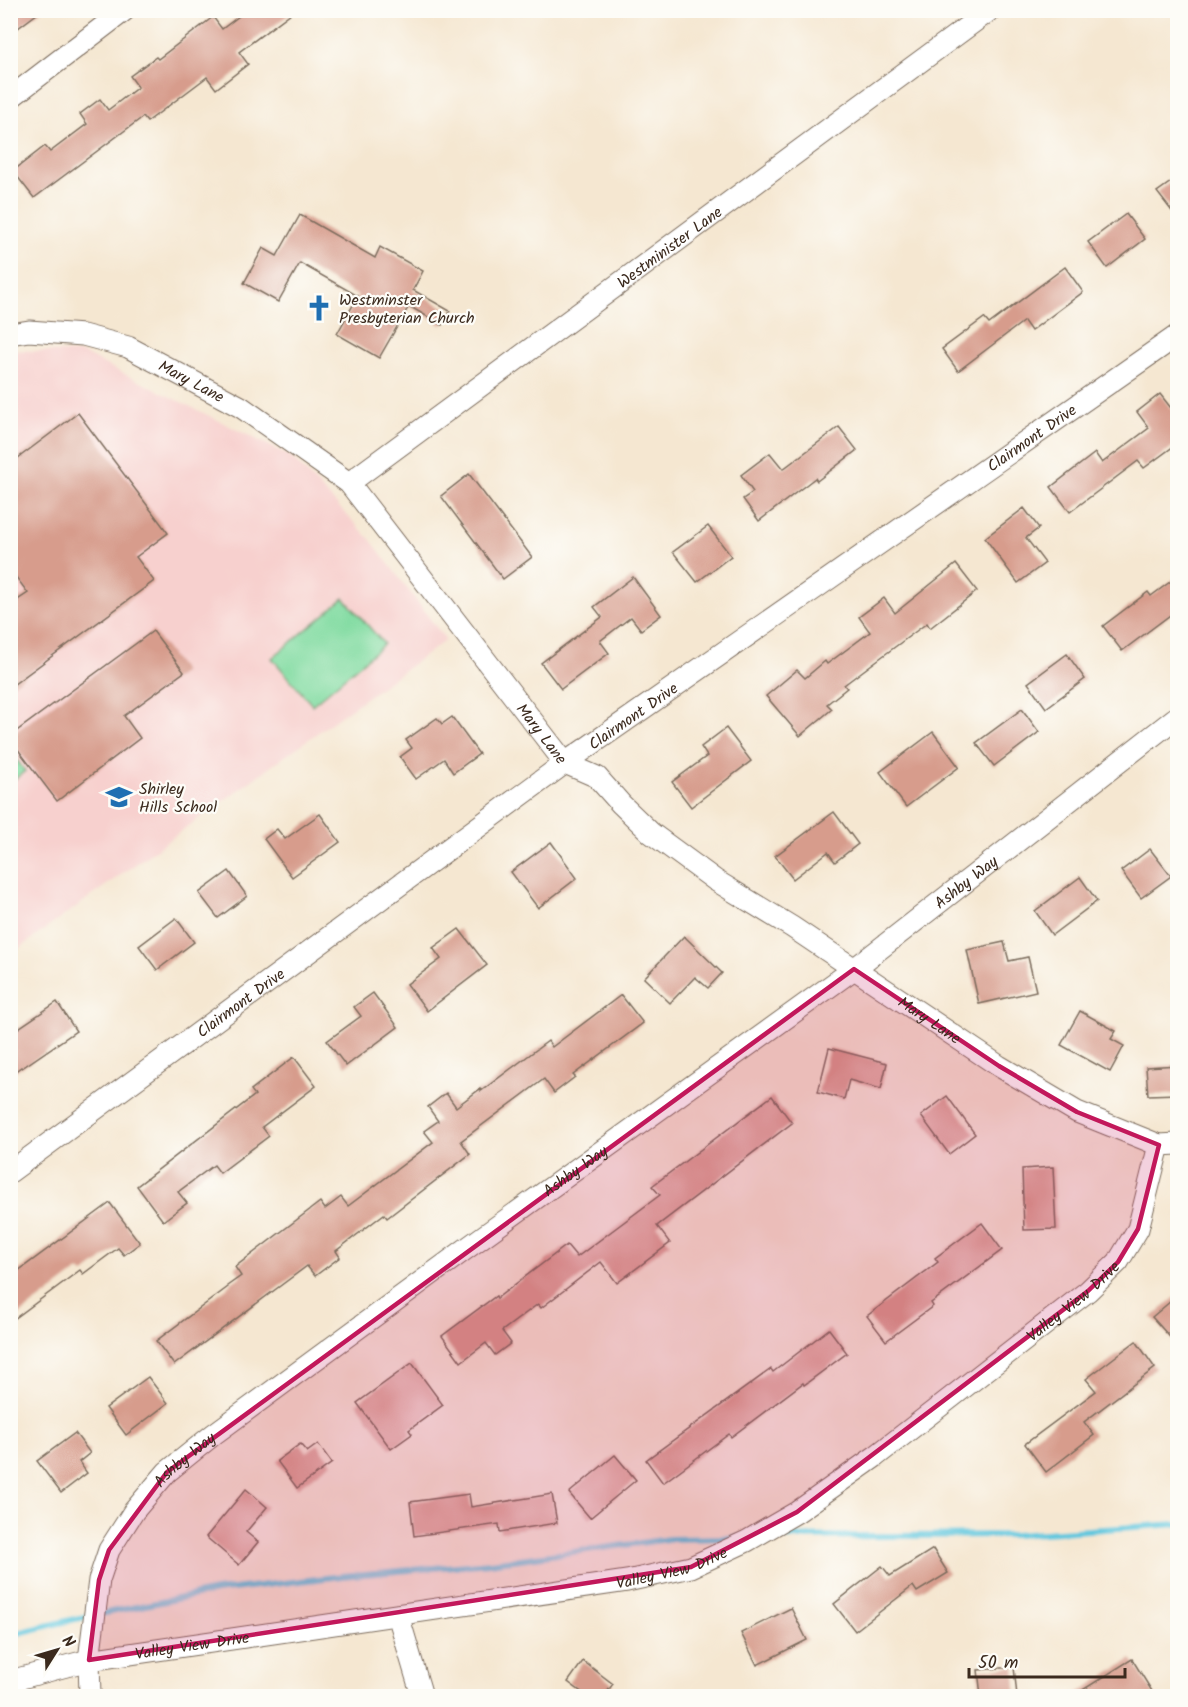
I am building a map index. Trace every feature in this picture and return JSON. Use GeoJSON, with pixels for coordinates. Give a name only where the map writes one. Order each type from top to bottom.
{"type":"FeatureCollection","features":[{"type":"Feature","properties":{"kind":"street"},"geometry":{"type":"LineString","coordinates":[[10,98],[125,10]]}},
{"type":"Feature","properties":{"kind":"street","name":"Westminister Lane"},"geometry":{"type":"LineString","coordinates":[[349,483],[990,10]]}},
{"type":"Feature","properties":{"kind":"street","name":"Mary Lane"},"geometry":{"type":"LineString","coordinates":[[10,334],[29,331],[84,335],[128,347],[241,407],[349,483],[565,763],[597,777],[651,833],[715,880],[792,927],[999,1066],[1077,1112],[1168,1145]]}},
{"type":"Feature","properties":{"kind":"street","name":"Clairmont Drive"},"geometry":{"type":"LineString","coordinates":[[10,1172],[565,763],[1178,335]]}},
{"type":"Feature","properties":{"kind":"street","name":"Ashby Way"},"geometry":{"type":"LineString","coordinates":[[90,1696],[89,1660],[99,1581],[109,1550],[134,1511],[167,1472],[214,1434],[377,1314],[854,969],[1178,716]]}},
{"type":"Feature","properties":{"kind":"street","name":"Valley View Drive"},"geometry":{"type":"LineString","coordinates":[[10,1681],[89,1660],[627,1581],[691,1567],[747,1541],[797,1512],[876,1456],[1088,1291],[1118,1262],[1138,1229],[1168,1145]]}},
{"type":"Feature","properties":{"kind":"street"},"geometry":{"type":"LineString","coordinates":[[398,1615],[422,1696]]}},
{"type":"Feature","properties":{"kind":"highlighted area"},"geometry":{"type":"Polygon","coordinates":[[[854,969],[999,1066],[1077,1112],[1159,1145],[1138,1229],[1118,1262],[1088,1291],[797,1512],[691,1567],[89,1660],[99,1580],[109,1550],[167,1472],[854,969]]]}},
{"type":"Feature","properties":{"kind":"shaded area","name":"Shirley Hills School"},"geometry":{"type":"Polygon","coordinates":[[[11,350],[82,353],[290,456],[370,539],[446,640],[11,954],[11,350]]]}},
{"type":"Feature","properties":{"kind":"green space"},"geometry":{"type":"Polygon","coordinates":[[[344,598],[384,644],[312,705],[272,658],[344,598]]]}},
{"type":"Feature","properties":{"kind":"green space"},"geometry":{"type":"Polygon","coordinates":[[[10,751],[25,771],[11,782],[10,782],[10,751]]]}},
{"type":"Feature","properties":{"kind":"building"},"geometry":{"type":"Polygon","coordinates":[[[10,10],[42,10],[10,34],[10,10]]]}},
{"type":"Feature","properties":{"kind":"building"},"geometry":{"type":"Polygon","coordinates":[[[247,10],[295,10],[239,52],[248,64],[216,89],[207,77],[147,122],[143,117],[34,198],[13,171],[45,146],[50,152],[87,124],[80,114],[100,99],[108,110],[138,87],[130,76],[156,57],[158,59],[213,17],[222,29],[247,10]]]}},
{"type":"Feature","properties":{"kind":"building"},"geometry":{"type":"Polygon","coordinates":[[[1178,177],[1178,219],[1157,192],[1178,177]]]}},
{"type":"Feature","properties":{"kind":"building"},"geometry":{"type":"Polygon","coordinates":[[[1126,214],[1145,239],[1107,268],[1088,242],[1126,214]]]}},
{"type":"Feature","properties":{"kind":"building"},"geometry":{"type":"Polygon","coordinates":[[[300,215],[375,258],[380,247],[423,271],[413,290],[450,311],[442,325],[409,306],[379,358],[337,334],[358,296],[300,263],[278,302],[244,283],[263,248],[277,256],[300,215]]]}},
{"type":"Feature","properties":{"kind":"building"},"geometry":{"type":"Polygon","coordinates":[[[1065,267],[1083,292],[1031,331],[1024,321],[958,371],[942,349],[984,318],[989,324],[1065,267]]]}},
{"type":"Feature","properties":{"kind":"building"},"geometry":{"type":"Polygon","coordinates":[[[1160,394],[1178,417],[1178,443],[1144,468],[1138,461],[1070,512],[1051,487],[1095,453],[1102,463],[1149,428],[1137,412],[1160,394]]]}},
{"type":"Feature","properties":{"kind":"building"},"geometry":{"type":"Polygon","coordinates":[[[78,413],[168,533],[136,557],[154,581],[10,687],[10,605],[28,593],[10,569],[10,464],[78,413]]]}},
{"type":"Feature","properties":{"kind":"building"},"geometry":{"type":"Polygon","coordinates":[[[839,427],[857,450],[817,481],[815,478],[759,521],[743,499],[753,492],[741,475],[770,453],[783,469],[839,427]]]}},
{"type":"Feature","properties":{"kind":"building"},"geometry":{"type":"Polygon","coordinates":[[[469,474],[532,557],[503,579],[441,496],[469,474]]]}},
{"type":"Feature","properties":{"kind":"building"},"geometry":{"type":"Polygon","coordinates":[[[1024,508],[1039,528],[1026,538],[1045,563],[1018,583],[985,538],[1024,508]]]}},
{"type":"Feature","properties":{"kind":"building"},"geometry":{"type":"Polygon","coordinates":[[[708,526],[731,556],[697,582],[673,552],[708,526]]]}},
{"type":"Feature","properties":{"kind":"building"},"geometry":{"type":"Polygon","coordinates":[[[956,564],[977,591],[930,628],[927,623],[844,685],[847,688],[827,704],[832,709],[800,736],[766,696],[797,670],[805,678],[825,661],[827,664],[870,632],[859,617],[884,598],[895,613],[956,564]]]}},
{"type":"Feature","properties":{"kind":"building"},"geometry":{"type":"Polygon","coordinates":[[[1178,576],[1178,609],[1122,651],[1103,626],[1148,592],[1151,596],[1178,576]]]}},
{"type":"Feature","properties":{"kind":"building"},"geometry":{"type":"Polygon","coordinates":[[[633,577],[661,615],[641,630],[631,617],[600,641],[609,653],[561,689],[541,663],[602,617],[594,607],[633,577]]]}},
{"type":"Feature","properties":{"kind":"building"},"geometry":{"type":"Polygon","coordinates":[[[153,631],[184,672],[124,716],[140,738],[57,801],[10,736],[153,631]]]}},
{"type":"Feature","properties":{"kind":"building"},"geometry":{"type":"Polygon","coordinates":[[[1067,654],[1085,679],[1046,708],[1028,683],[1067,654]]]}},
{"type":"Feature","properties":{"kind":"building"},"geometry":{"type":"Polygon","coordinates":[[[1022,709],[1039,732],[994,766],[976,743],[1022,709]]]}},
{"type":"Feature","properties":{"kind":"building"},"geometry":{"type":"Polygon","coordinates":[[[452,717],[479,754],[453,773],[444,759],[416,779],[400,757],[412,748],[406,740],[437,718],[442,724],[452,717]]]}},
{"type":"Feature","properties":{"kind":"building"},"geometry":{"type":"Polygon","coordinates":[[[726,728],[751,761],[691,807],[672,782],[707,756],[701,747],[726,728]]]}},
{"type":"Feature","properties":{"kind":"building"},"geometry":{"type":"Polygon","coordinates":[[[933,732],[959,767],[906,807],[880,772],[933,732]]]}},
{"type":"Feature","properties":{"kind":"building"},"geometry":{"type":"Polygon","coordinates":[[[834,812],[858,844],[835,862],[828,852],[793,879],[775,856],[834,812]]]}},
{"type":"Feature","properties":{"kind":"building"},"geometry":{"type":"Polygon","coordinates":[[[320,814],[340,842],[292,877],[264,839],[277,829],[285,839],[320,814]]]}},
{"type":"Feature","properties":{"kind":"building"},"geometry":{"type":"Polygon","coordinates":[[[551,842],[577,878],[538,908],[511,872],[551,842]]]}},
{"type":"Feature","properties":{"kind":"building"},"geometry":{"type":"Polygon","coordinates":[[[1150,849],[1171,876],[1141,898],[1121,871],[1150,849]]]}},
{"type":"Feature","properties":{"kind":"building"},"geometry":{"type":"Polygon","coordinates":[[[229,871],[247,896],[218,918],[199,893],[229,871]]]}},
{"type":"Feature","properties":{"kind":"building"},"geometry":{"type":"Polygon","coordinates":[[[1080,877],[1097,901],[1052,935],[1035,911],[1080,877]]]}},
{"type":"Feature","properties":{"kind":"building"},"geometry":{"type":"Polygon","coordinates":[[[176,918],[194,942],[157,970],[139,946],[176,918]]]}},
{"type":"Feature","properties":{"kind":"building"},"geometry":{"type":"Polygon","coordinates":[[[459,929],[487,965],[427,1011],[407,984],[441,959],[433,948],[459,929]]]}},
{"type":"Feature","properties":{"kind":"building"},"geometry":{"type":"Polygon","coordinates":[[[684,936],[722,973],[708,988],[695,977],[670,1003],[644,978],[684,936]]]}},
{"type":"Feature","properties":{"kind":"building"},"geometry":{"type":"Polygon","coordinates":[[[1004,942],[1009,961],[1028,957],[1036,991],[979,1004],[967,950],[1004,942]]]}},
{"type":"Feature","properties":{"kind":"building"},"geometry":{"type":"Polygon","coordinates":[[[373,993],[398,1027],[346,1066],[327,1041],[361,1016],[354,1007],[373,993]]]}},
{"type":"Feature","properties":{"kind":"building"},"geometry":{"type":"Polygon","coordinates":[[[621,995],[643,1023],[573,1075],[575,1077],[554,1093],[544,1079],[461,1141],[470,1154],[387,1218],[384,1214],[336,1251],[340,1257],[315,1276],[307,1266],[174,1365],[156,1341],[241,1276],[235,1267],[320,1202],[325,1209],[341,1197],[348,1206],[433,1142],[424,1131],[438,1121],[428,1107],[446,1093],[456,1107],[548,1041],[552,1047],[621,995]]]}},
{"type":"Feature","properties":{"kind":"building"},"geometry":{"type":"Polygon","coordinates":[[[57,1002],[76,1031],[10,1075],[10,1034],[57,1002]]]}},
{"type":"Feature","properties":{"kind":"building"},"geometry":{"type":"Polygon","coordinates":[[[1080,1011],[1116,1031],[1111,1039],[1124,1046],[1110,1072],[1061,1045],[1080,1011]]]}},
{"type":"Feature","properties":{"kind":"building"},"geometry":{"type":"Polygon","coordinates":[[[829,1048],[887,1063],[881,1089],[849,1080],[844,1099],[818,1092],[829,1048]]]}},
{"type":"Feature","properties":{"kind":"building"},"geometry":{"type":"Polygon","coordinates":[[[294,1057],[316,1086],[262,1127],[269,1136],[220,1173],[214,1165],[178,1192],[187,1203],[163,1221],[137,1186],[255,1095],[251,1090],[294,1057]]]}},
{"type":"Feature","properties":{"kind":"building"},"geometry":{"type":"Polygon","coordinates":[[[1178,1065],[1178,1094],[1148,1095],[1146,1067],[1178,1065]]]}},
{"type":"Feature","properties":{"kind":"building"},"geometry":{"type":"Polygon","coordinates":[[[772,1096],[792,1123],[657,1226],[670,1243],[617,1283],[601,1262],[541,1308],[538,1304],[502,1331],[511,1343],[495,1355],[486,1343],[461,1362],[442,1336],[567,1245],[577,1257],[660,1195],[652,1186],[772,1096]]]}},
{"type":"Feature","properties":{"kind":"building"},"geometry":{"type":"Polygon","coordinates":[[[947,1096],[975,1134],[949,1154],[921,1116],[947,1096]]]}},
{"type":"Feature","properties":{"kind":"building"},"geometry":{"type":"Polygon","coordinates":[[[1053,1167],[1056,1229],[1024,1230],[1022,1169],[1053,1167]]]}},
{"type":"Feature","properties":{"kind":"building"},"geometry":{"type":"Polygon","coordinates":[[[110,1203],[140,1243],[124,1255],[118,1248],[83,1274],[80,1270],[10,1322],[10,1277],[110,1203]]]}},
{"type":"Feature","properties":{"kind":"building"},"geometry":{"type":"Polygon","coordinates":[[[982,1223],[1002,1250],[931,1303],[933,1306],[886,1341],[867,1316],[938,1262],[935,1258],[982,1223]]]}},
{"type":"Feature","properties":{"kind":"building"},"geometry":{"type":"Polygon","coordinates":[[[1178,1295],[1178,1346],[1152,1317],[1178,1295]]]}},
{"type":"Feature","properties":{"kind":"building"},"geometry":{"type":"Polygon","coordinates":[[[829,1329],[847,1353],[731,1437],[729,1434],[663,1483],[646,1460],[771,1369],[773,1372],[829,1329]]]}},
{"type":"Feature","properties":{"kind":"building"},"geometry":{"type":"Polygon","coordinates":[[[1136,1341],[1155,1368],[1084,1422],[1094,1435],[1046,1472],[1025,1444],[1096,1391],[1086,1379],[1136,1341]]]}},
{"type":"Feature","properties":{"kind":"building"},"geometry":{"type":"Polygon","coordinates":[[[412,1363],[443,1405],[409,1430],[412,1434],[391,1449],[357,1403],[412,1363]]]}},
{"type":"Feature","properties":{"kind":"building"},"geometry":{"type":"Polygon","coordinates":[[[148,1377],[168,1403],[126,1435],[106,1408],[148,1377]]]}},
{"type":"Feature","properties":{"kind":"building"},"geometry":{"type":"Polygon","coordinates":[[[75,1433],[90,1453],[79,1462],[87,1473],[61,1493],[37,1461],[75,1433]]]}},
{"type":"Feature","properties":{"kind":"building"},"geometry":{"type":"Polygon","coordinates":[[[300,1444],[307,1452],[318,1444],[332,1463],[297,1488],[277,1461],[300,1444]]]}},
{"type":"Feature","properties":{"kind":"building"},"geometry":{"type":"Polygon","coordinates":[[[615,1455],[636,1480],[590,1518],[569,1493],[615,1455]]]}},
{"type":"Feature","properties":{"kind":"building"},"geometry":{"type":"Polygon","coordinates":[[[246,1489],[267,1507],[246,1532],[258,1542],[239,1565],[206,1537],[246,1489]]]}},
{"type":"Feature","properties":{"kind":"building"},"geometry":{"type":"Polygon","coordinates":[[[469,1494],[471,1507],[552,1494],[557,1523],[500,1532],[499,1524],[414,1536],[410,1502],[469,1494]]]}},
{"type":"Feature","properties":{"kind":"building"},"geometry":{"type":"Polygon","coordinates":[[[933,1549],[948,1573],[917,1592],[913,1586],[855,1631],[834,1604],[882,1566],[890,1576],[933,1549]]]}},
{"type":"Feature","properties":{"kind":"building"},"geometry":{"type":"Polygon","coordinates":[[[791,1608],[807,1640],[757,1665],[741,1633],[791,1608]]]}},
{"type":"Feature","properties":{"kind":"building"},"geometry":{"type":"Polygon","coordinates":[[[1132,1659],[1155,1696],[1073,1696],[1132,1659]]]}},
{"type":"Feature","properties":{"kind":"building"},"geometry":{"type":"Polygon","coordinates":[[[583,1661],[613,1684],[604,1696],[587,1696],[568,1682],[583,1661]]]}},
{"type":"Feature","properties":{"kind":"building"},"geometry":{"type":"Polygon","coordinates":[[[1014,1667],[1017,1696],[981,1696],[978,1670],[1014,1667]]]}},
{"type":"Feature","properties":{"kind":"waterway"},"geometry":{"type":"LineString","coordinates":[[768,1537],[1015,1535],[1178,1524]]}},
{"type":"Feature","properties":{"kind":"waterway"},"geometry":{"type":"LineString","coordinates":[[10,1635],[75,1619],[216,1591],[342,1576],[490,1563],[670,1539],[737,1538]]}},
{"type":"Feature","properties":{"kind":"place","name":"Westminster Presbyterian Church"},"geometry":{"type":"Point","coordinates":[319,308]}},
{"type":"Feature","properties":{"kind":"place","name":"Shirley Hills School"},"geometry":{"type":"Point","coordinates":[119,797]}}]}
